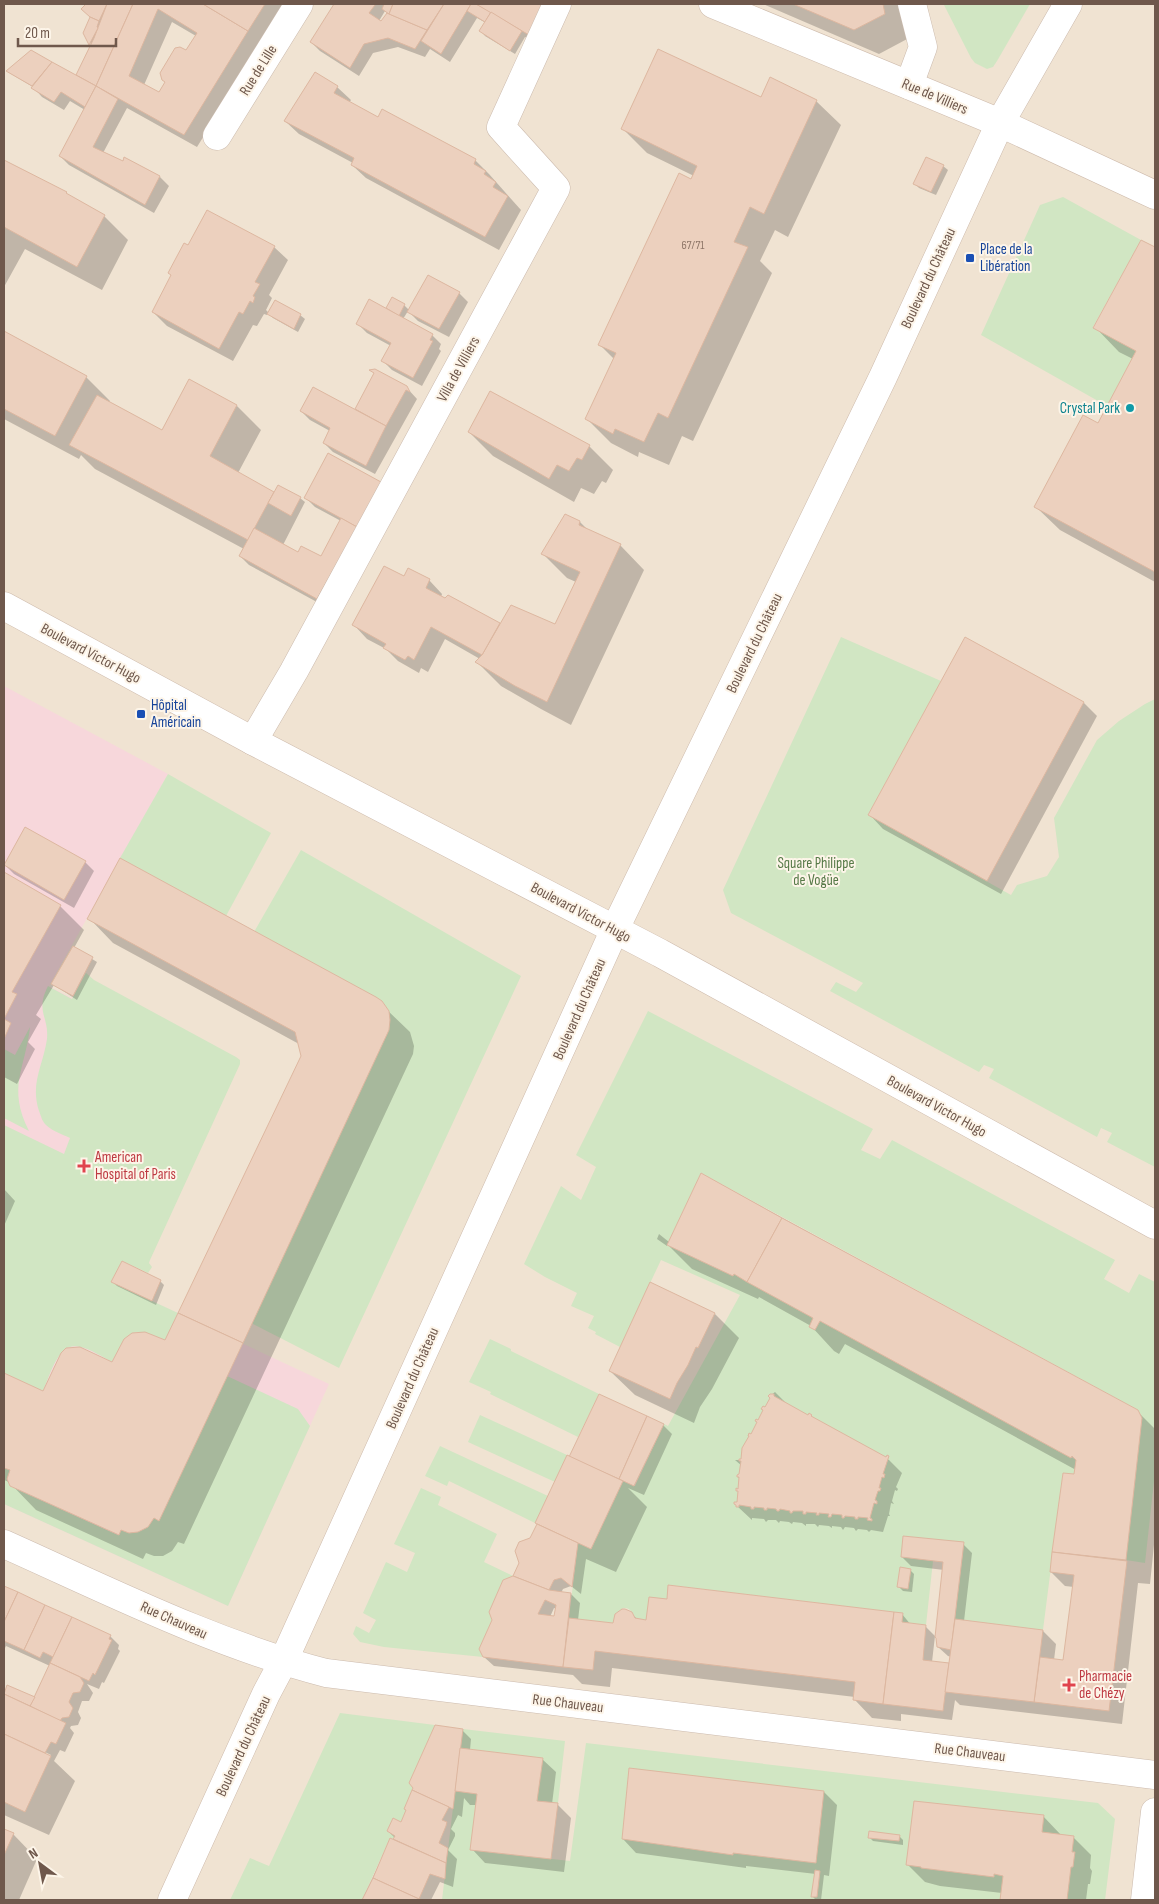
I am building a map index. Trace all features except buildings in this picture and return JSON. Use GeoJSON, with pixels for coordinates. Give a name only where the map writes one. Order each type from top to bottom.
{"type":"FeatureCollection","features":[{"type":"Feature","properties":{"kind":"street","name":"Rue de Lille"},"geometry":{"type":"LineString","coordinates":[[217,136],[299,4]]}},
{"type":"Feature","properties":{"kind":"street","name":"Villa de Villiers"},"geometry":{"type":"LineString","coordinates":[[253,741],[294,671],[556,188],[501,127],[557,4]]}},
{"type":"Feature","properties":{"kind":"street","name":"Rue de Villiers"},"geometry":{"type":"LineString","coordinates":[[713,4],[1000,124],[1155,195]]}},
{"type":"Feature","properties":{"kind":"street"},"geometry":{"type":"LineString","coordinates":[[909,85],[924,46],[912,4]]}},
{"type":"Feature","properties":{"kind":"street","name":"Boulevard du Château"},"geometry":{"type":"LineString","coordinates":[[172,1900],[266,1694],[283,1662],[615,929],[883,377],[1000,124],[1068,4]]}},
{"type":"Feature","properties":{"kind":"street","name":"Boulevard Victor Hugo"},"geometry":{"type":"LineString","coordinates":[[4,606],[253,741],[615,929],[1155,1225]]}},
{"type":"Feature","properties":{"kind":"street","name":"Rue Chauveau"},"geometry":{"type":"LineString","coordinates":[[4,1544],[202,1633],[283,1662],[326,1673],[1155,1775]]}},
{"type":"Feature","properties":{"kind":"street"},"geometry":{"type":"LineString","coordinates":[[1144,1900],[1155,1812]]}},
{"type":"Feature","properties":{"kind":"shaded area"},"geometry":{"type":"Polygon","coordinates":[[[4,4],[1155,4],[1155,1900],[4,1900],[4,4]]]}},
{"type":"Feature","properties":{"kind":"shaded area","name":"American Hospital of Paris"},"geometry":{"type":"Polygon","coordinates":[[[4,686],[168,774],[49,986],[209,1071],[111,1282],[329,1384],[228,1606],[4,1504],[4,686]]]}},
{"type":"Feature","properties":{"kind":"green space"},"geometry":{"type":"Polygon","coordinates":[[[945,4],[1030,4],[997,61],[993,67],[987,69],[975,63],[971,58],[945,4]]]}},
{"type":"Feature","properties":{"kind":"green space"},"geometry":{"type":"Polygon","coordinates":[[[1063,197],[1141,240],[1093,327],[1136,351],[1107,406],[981,335],[1040,205],[1063,197]]]}},
{"type":"Feature","properties":{"kind":"green space","name":"Square Philippe de Vogüe"},"geometry":{"type":"Polygon","coordinates":[[[841,637],[941,681],[868,815],[1011,895],[1017,885],[1047,876],[1059,857],[1054,818],[1097,740],[1119,721],[1155,699],[1155,1167],[1107,1142],[1112,1133],[1101,1128],[1097,1137],[989,1078],[994,1069],[984,1065],[979,1072],[830,991],[836,982],[856,992],[863,983],[731,913],[723,890],[841,637]]]}},
{"type":"Feature","properties":{"kind":"green space"},"geometry":{"type":"Polygon","coordinates":[[[168,774],[271,833],[226,916],[120,858],[168,774]]]}},
{"type":"Feature","properties":{"kind":"green space"},"geometry":{"type":"Polygon","coordinates":[[[301,850],[521,976],[339,1368],[251,1323],[390,1025],[389,1011],[382,1001],[254,932],[301,850]]]}},
{"type":"Feature","properties":{"kind":"green space"},"geometry":{"type":"Polygon","coordinates":[[[86,973],[94,980],[236,1057],[240,1060],[240,1064],[150,1260],[149,1263],[152,1267],[148,1273],[122,1261],[111,1282],[178,1313],[165,1340],[145,1333],[138,1332],[132,1334],[122,1343],[112,1362],[84,1348],[72,1347],[66,1349],[56,1361],[43,1391],[4,1373],[4,1125],[64,1154],[70,1138],[46,1125],[41,1117],[37,1101],[38,1075],[47,1039],[42,1008],[48,986],[72,999],[86,973]]]}},
{"type":"Feature","properties":{"kind":"green space"},"geometry":{"type":"Polygon","coordinates":[[[648,1011],[873,1129],[861,1150],[880,1159],[892,1140],[1115,1260],[1104,1279],[1129,1293],[1139,1274],[1155,1282],[1155,1472],[1145,1563],[1126,1560],[1142,1418],[1138,1410],[701,1173],[667,1245],[733,1276],[734,1274],[813,1318],[809,1327],[815,1330],[820,1321],[1076,1460],[1074,1474],[1063,1473],[1043,1630],[955,1619],[964,1543],[904,1536],[901,1557],[933,1561],[926,1625],[902,1622],[902,1613],[669,1585],[667,1599],[646,1620],[635,1618],[626,1608],[620,1610],[613,1623],[569,1618],[578,1543],[591,1549],[623,1481],[635,1486],[664,1424],[668,1426],[740,1295],[661,1260],[620,1347],[595,1334],[596,1332],[588,1328],[594,1316],[571,1306],[577,1293],[524,1264],[561,1186],[581,1200],[596,1167],[576,1155],[648,1011]]]}},
{"type":"Feature","properties":{"kind":"green space"},"geometry":{"type":"Polygon","coordinates":[[[30,1027],[18,1090],[19,1102],[29,1131],[4,1118],[4,1049],[15,1055],[30,1027]]]}},
{"type":"Feature","properties":{"kind":"green space"},"geometry":{"type":"Polygon","coordinates":[[[490,1339],[599,1394],[578,1437],[469,1382],[490,1339]]]}},
{"type":"Feature","properties":{"kind":"green space"},"geometry":{"type":"Polygon","coordinates":[[[227,1376],[298,1409],[310,1426],[228,1606],[4,1504],[4,1468],[10,1470],[7,1479],[10,1486],[118,1535],[121,1530],[135,1532],[144,1529],[154,1518],[159,1520],[227,1376]]]}},
{"type":"Feature","properties":{"kind":"green space"},"geometry":{"type":"Polygon","coordinates":[[[480,1415],[567,1455],[555,1482],[468,1442],[480,1415]]]}},
{"type":"Feature","properties":{"kind":"green space"},"geometry":{"type":"Polygon","coordinates":[[[440,1446],[548,1496],[535,1523],[449,1481],[447,1486],[425,1476],[440,1446]]]}},
{"type":"Feature","properties":{"kind":"green space"},"geometry":{"type":"Polygon","coordinates":[[[421,1488],[441,1497],[438,1505],[497,1534],[484,1562],[513,1576],[503,1580],[489,1612],[492,1620],[479,1649],[483,1657],[384,1647],[360,1642],[353,1634],[356,1626],[369,1633],[376,1620],[363,1613],[386,1562],[407,1572],[415,1553],[394,1544],[421,1488]]]}},
{"type":"Feature","properties":{"kind":"green space"},"geometry":{"type":"Polygon","coordinates":[[[340,1713],[435,1725],[409,1783],[413,1788],[401,1822],[393,1818],[387,1831],[395,1836],[393,1839],[390,1838],[362,1900],[230,1900],[250,1858],[269,1866],[340,1713]]]}},
{"type":"Feature","properties":{"kind":"green space"},"geometry":{"type":"Polygon","coordinates":[[[463,1729],[565,1741],[558,1803],[537,1801],[542,1758],[460,1748],[463,1729]]]}},
{"type":"Feature","properties":{"kind":"green space"},"geometry":{"type":"Polygon","coordinates":[[[586,1743],[1098,1803],[1115,1819],[1105,1900],[442,1900],[455,1791],[477,1794],[471,1850],[570,1861],[586,1743]]]}},
{"type":"Feature","properties":{"kind":"place","name":"Place de la Libération"},"geometry":{"type":"Point","coordinates":[970,258]}},
{"type":"Feature","properties":{"kind":"place","name":"Crystal Park"},"geometry":{"type":"Point","coordinates":[1130,408]}},
{"type":"Feature","properties":{"kind":"place","name":"Hôpital Américain"},"geometry":{"type":"Point","coordinates":[141,714]}},
{"type":"Feature","properties":{"kind":"place","name":"American Hospital of Paris"},"geometry":{"type":"Point","coordinates":[84,1166]}},
{"type":"Feature","properties":{"kind":"place","name":"Pharmacie de Chézy"},"geometry":{"type":"Point","coordinates":[1069,1685]}}]}
